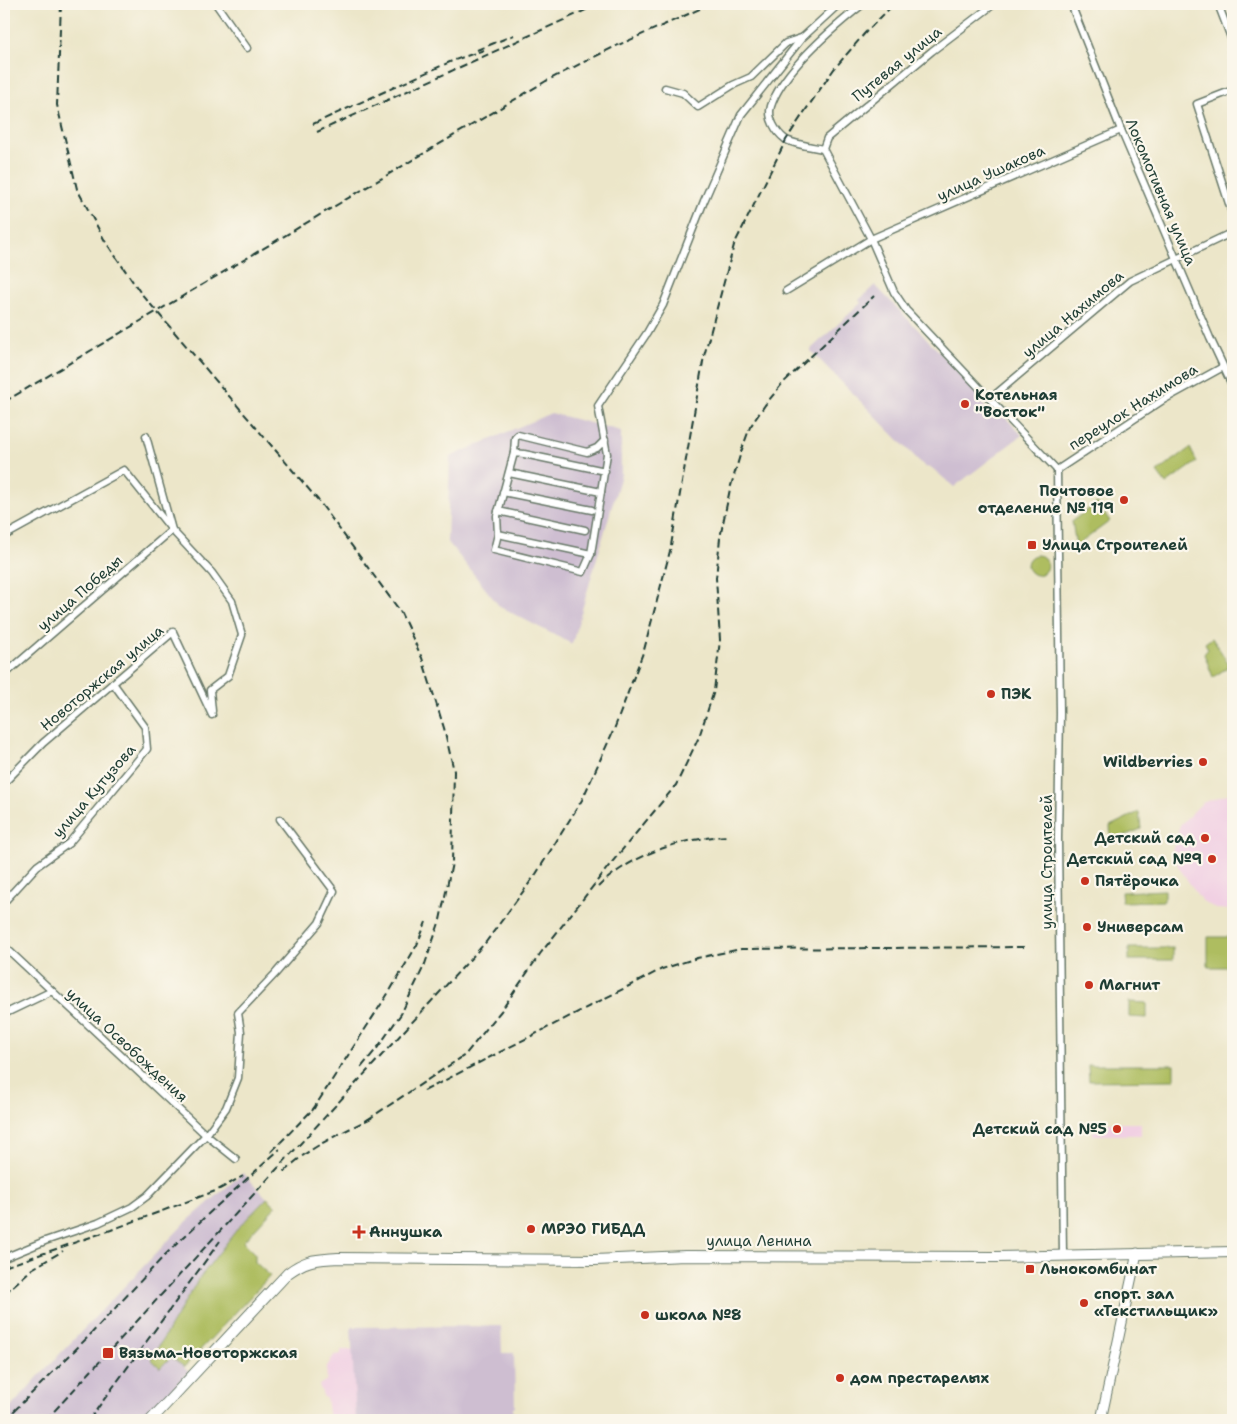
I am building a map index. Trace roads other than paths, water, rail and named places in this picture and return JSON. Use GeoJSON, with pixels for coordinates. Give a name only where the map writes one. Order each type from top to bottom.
{"type":"FeatureCollection","features":[{"type":"Feature","properties":{"kind":"main road","name":"улица Ленина"},"geometry":{"type":"LineString","coordinates":[[151,1420],[288,1273],[300,1264],[312,1260],[338,1258],[595,1260],[685,1256],[996,1257],[1233,1252]]}},
{"type":"Feature","properties":{"kind":"street"},"geometry":{"type":"LineString","coordinates":[[216,4],[247,48]]}},
{"type":"Feature","properties":{"kind":"street"},"geometry":{"type":"LineString","coordinates":[[605,440],[597,448],[587,452],[518,435],[515,438],[514,453],[498,511],[498,534],[494,550],[583,572],[591,554],[608,454],[598,406],[647,334],[663,306],[740,115],[802,38],[839,4]]}},
{"type":"Feature","properties":{"kind":"street"},"geometry":{"type":"LineString","coordinates":[[863,4],[824,37],[787,76],[770,107],[772,124],[786,140],[822,149],[871,239],[894,292],[906,310],[1057,470]]}},
{"type":"Feature","properties":{"kind":"street","name":"Путевая улица"},"geometry":{"type":"LineString","coordinates":[[822,149],[827,138],[932,51],[994,4]]}},
{"type":"Feature","properties":{"kind":"street","name":"Локомотивная улица"},"geometry":{"type":"LineString","coordinates":[[1071,4],[1121,130],[1233,388]]}},
{"type":"Feature","properties":{"kind":"street"},"geometry":{"type":"LineString","coordinates":[[1218,4],[1233,43]]}},
{"type":"Feature","properties":{"kind":"street"},"geometry":{"type":"LineString","coordinates":[[665,88],[682,93],[698,107],[733,86],[751,78],[786,43],[802,38]]}},
{"type":"Feature","properties":{"kind":"street"},"geometry":{"type":"LineString","coordinates":[[1233,90],[1197,104],[1233,216]]}},
{"type":"Feature","properties":{"kind":"street","name":"улица Ушакова"},"geometry":{"type":"LineString","coordinates":[[786,290],[871,239],[1121,130]]}},
{"type":"Feature","properties":{"kind":"street","name":"улица Нахимова"},"geometry":{"type":"LineString","coordinates":[[990,399],[1130,281],[1233,232]]}},
{"type":"Feature","properties":{"kind":"street"},"geometry":{"type":"LineString","coordinates":[[1224,368],[1233,374]]}},
{"type":"Feature","properties":{"kind":"street","name":"переулок Нахимова"},"geometry":{"type":"LineString","coordinates":[[1057,470],[1163,400],[1224,368]]}},
{"type":"Feature","properties":{"kind":"street"},"geometry":{"type":"LineString","coordinates":[[146,436],[172,530]]}},
{"type":"Feature","properties":{"kind":"street"},"geometry":{"type":"LineString","coordinates":[[514,453],[605,471]]}},
{"type":"Feature","properties":{"kind":"street"},"geometry":{"type":"LineString","coordinates":[[4,536],[124,470],[172,530]]}},
{"type":"Feature","properties":{"kind":"street","name":"улица Строителей"},"geometry":{"type":"LineString","coordinates":[[1057,470],[1060,713],[1058,839],[1063,1255]]}},
{"type":"Feature","properties":{"kind":"street"},"geometry":{"type":"LineString","coordinates":[[509,473],[601,492]]}},
{"type":"Feature","properties":{"kind":"street"},"geometry":{"type":"LineString","coordinates":[[503,492],[592,510]]}},
{"type":"Feature","properties":{"kind":"street"},"geometry":{"type":"LineString","coordinates":[[498,511],[585,530]]}},
{"type":"Feature","properties":{"kind":"street","name":"улица Победы"},"geometry":{"type":"LineString","coordinates":[[4,675],[172,530]]}},
{"type":"Feature","properties":{"kind":"street","name":"Новоторжская улица"},"geometry":{"type":"LineString","coordinates":[[4,783],[43,743],[173,632],[212,715],[210,690],[228,676],[242,635],[232,602],[212,573],[172,530]]}},
{"type":"Feature","properties":{"kind":"street"},"geometry":{"type":"LineString","coordinates":[[498,534],[591,554]]}},
{"type":"Feature","properties":{"kind":"street","name":"улица Кутузова"},"geometry":{"type":"LineString","coordinates":[[4,902],[37,866],[68,843],[147,749],[145,727],[113,683]]}},
{"type":"Feature","properties":{"kind":"street"},"geometry":{"type":"LineString","coordinates":[[4,1258],[45,1241],[98,1223],[132,1208],[147,1196],[206,1135],[226,1108],[238,1078],[242,1032],[238,1013],[319,923],[334,891],[280,819]]}},
{"type":"Feature","properties":{"kind":"street","name":"улица Освобождения"},"geometry":{"type":"LineString","coordinates":[[4,946],[206,1135],[236,1159]]}},
{"type":"Feature","properties":{"kind":"street"},"geometry":{"type":"LineString","coordinates":[[4,1014],[52,991]]}},
{"type":"Feature","properties":{"kind":"street"},"geometry":{"type":"LineString","coordinates":[[1101,1420],[1137,1253]]}},
{"type":"Feature","properties":{"kind":"railway"},"geometry":{"type":"LineString","coordinates":[[61,4],[57,105],[77,189],[105,241],[140,292],[318,500],[400,611],[422,658],[444,728],[454,771],[452,863],[440,920],[425,964],[401,1014],[359,1070]]}},
{"type":"Feature","properties":{"kind":"railway"},"geometry":{"type":"LineString","coordinates":[[317,132],[599,4]]}},
{"type":"Feature","properties":{"kind":"railway"},"geometry":{"type":"LineString","coordinates":[[4,402],[546,81],[614,47],[711,4]]}},
{"type":"Feature","properties":{"kind":"railway"},"geometry":{"type":"LineString","coordinates":[[46,1420],[486,942],[536,874],[582,800],[615,727],[644,650],[670,551],[704,356],[734,245],[786,140],[803,114],[834,69],[865,33],[894,4]]}},
{"type":"Feature","properties":{"kind":"railway"},"geometry":{"type":"LineString","coordinates":[[477,50],[514,35]]}},
{"type":"Feature","properties":{"kind":"railway"},"geometry":{"type":"LineString","coordinates":[[313,124],[452,61],[484,50]]}},
{"type":"Feature","properties":{"kind":"railway"},"geometry":{"type":"LineString","coordinates":[[367,1120],[465,1055],[501,1011],[540,954],[608,867],[676,785],[699,737],[714,691],[720,640],[716,578],[720,538],[730,489],[750,427],[782,384],[874,296]]}},
{"type":"Feature","properties":{"kind":"railway"},"geometry":{"type":"LineString","coordinates":[[598,887],[626,865],[659,850],[693,840],[728,836]]}},
{"type":"Feature","properties":{"kind":"railway"},"geometry":{"type":"LineString","coordinates":[[312,1111],[391,989],[417,945],[426,922]]}},
{"type":"Feature","properties":{"kind":"railway"},"geometry":{"type":"LineString","coordinates":[[424,1091],[662,969],[697,958],[741,949],[1024,947]]}},
{"type":"Feature","properties":{"kind":"railway"},"geometry":{"type":"LineString","coordinates":[[271,1152],[315,1107]]}},
{"type":"Feature","properties":{"kind":"railway"},"geometry":{"type":"LineString","coordinates":[[284,1172],[293,1163],[315,1148],[373,1117]]}},
{"type":"Feature","properties":{"kind":"railway"},"geometry":{"type":"LineString","coordinates":[[5,1420],[88,1337],[166,1254],[280,1149]]}},
{"type":"Feature","properties":{"kind":"railway"},"geometry":{"type":"LineString","coordinates":[[4,1267],[218,1190],[243,1176]]}},
{"type":"Feature","properties":{"kind":"railway"},"geometry":{"type":"LineString","coordinates":[[89,1420],[220,1241]]}},
{"type":"Feature","properties":{"kind":"railway"},"geometry":{"type":"LineString","coordinates":[[4,1294],[32,1269],[63,1251]]}},
{"type":"Feature","properties":{"kind":"place","name":"Котельная \"Восток\""},"geometry":{"type":"Point","coordinates":[965,404]}},
{"type":"Feature","properties":{"kind":"place","name":"Почтовое отделение № 119"},"geometry":{"type":"Point","coordinates":[1124,500]}},
{"type":"Feature","properties":{"kind":"place","name":"Улица Строителей"},"geometry":{"type":"Point","coordinates":[1032,545]}},
{"type":"Feature","properties":{"kind":"place","name":"ПЭК"},"geometry":{"type":"Point","coordinates":[991,694]}},
{"type":"Feature","properties":{"kind":"place","name":"Wildberries"},"geometry":{"type":"Point","coordinates":[1203,762]}},
{"type":"Feature","properties":{"kind":"place","name":"Детский сад"},"geometry":{"type":"Point","coordinates":[1205,838]}},
{"type":"Feature","properties":{"kind":"place","name":"Детский сад №9"},"geometry":{"type":"Point","coordinates":[1212,859]}},
{"type":"Feature","properties":{"kind":"place","name":"Пятёрочка"},"geometry":{"type":"Point","coordinates":[1085,881]}},
{"type":"Feature","properties":{"kind":"place","name":"Универсам"},"geometry":{"type":"Point","coordinates":[1087,927]}},
{"type":"Feature","properties":{"kind":"place","name":"Магнит"},"geometry":{"type":"Point","coordinates":[1089,985]}},
{"type":"Feature","properties":{"kind":"place","name":"Детский сад №5"},"geometry":{"type":"Point","coordinates":[1117,1129]}},
{"type":"Feature","properties":{"kind":"place","name":"МРЭО ГИБДД"},"geometry":{"type":"Point","coordinates":[531,1229]}},
{"type":"Feature","properties":{"kind":"place","name":"Аннушка"},"geometry":{"type":"Point","coordinates":[359,1232]}},
{"type":"Feature","properties":{"kind":"place","name":"Льнокомбинат"},"geometry":{"type":"Point","coordinates":[1030,1269]}},
{"type":"Feature","properties":{"kind":"place","name":"спорт. зал «Текстильщик»"},"geometry":{"type":"Point","coordinates":[1084,1303]}},
{"type":"Feature","properties":{"kind":"place","name":"школа №8"},"geometry":{"type":"Point","coordinates":[645,1315]}},
{"type":"Feature","properties":{"kind":"place","name":"Вязьма-Новоторжская"},"geometry":{"type":"Point","coordinates":[108,1353]}},
{"type":"Feature","properties":{"kind":"place","name":"дом престарелых"},"geometry":{"type":"Point","coordinates":[840,1378]}}]}
